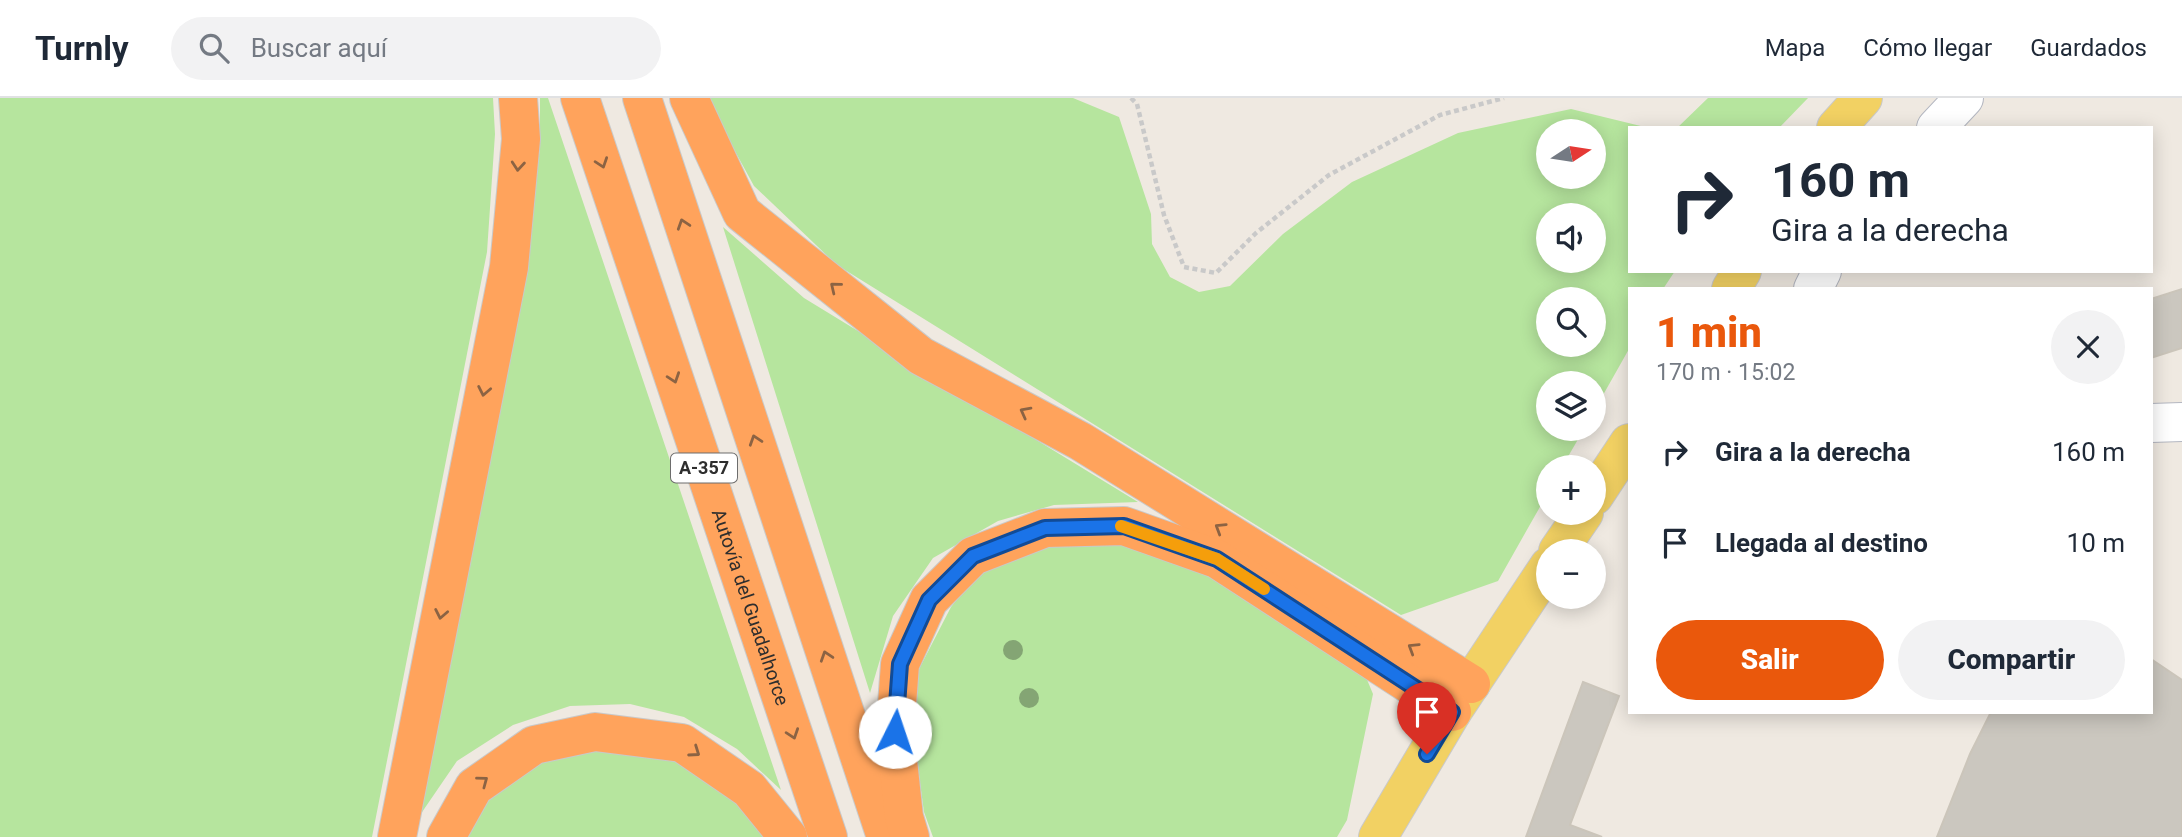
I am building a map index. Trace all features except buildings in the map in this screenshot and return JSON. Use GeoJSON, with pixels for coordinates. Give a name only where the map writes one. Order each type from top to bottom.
{"type":"FeatureCollection","features":[{"type":"Feature","properties":{"kind":"highway"},"geometry":{"type":"LineString","coordinates":[[397,837],[509,267],[521,139],[518,98]]}},
{"type":"Feature","properties":{"kind":"highway","name":"Autovía del Guadalhorce"},"geometry":{"type":"LineString","coordinates":[[580,98],[828,837]]}},
{"type":"Feature","properties":{"kind":"highway","name":"A-357"},"geometry":{"type":"LineString","coordinates":[[642,98],[886,837]]}},
{"type":"Feature","properties":{"kind":"highway"},"geometry":{"type":"LineString","coordinates":[[689,98],[742,212],[921,356],[1080,441],[1462,698]]}},
{"type":"Feature","properties":{"kind":"highway"},"geometry":{"type":"LineString","coordinates":[[910,837],[904,817],[895,732],[900,664],[929,600],[973,556],[1045,528],[1124,526],[1217,559],[1462,698]]}},
{"type":"Feature","properties":{"kind":"highway"},"geometry":{"type":"LineString","coordinates":[[446,837],[474,786],[534,745],[595,732],[682,743],[749,789],[788,837]]}},
{"type":"Feature","properties":{"kind":"main road"},"geometry":{"type":"LineString","coordinates":[[1838,126],[1863,98]]}},
{"type":"Feature","properties":{"kind":"main road"},"geometry":{"type":"LineString","coordinates":[[1606,478],[1628,445]]}},
{"type":"Feature","properties":{"kind":"main road"},"geometry":{"type":"LineString","coordinates":[[1378,837],[1462,698],[1536,586]]}},
{"type":"Feature","properties":{"kind":"lane"},"geometry":{"type":"LineString","coordinates":[[1938,126],[1964,98]]}},
{"type":"Feature","properties":{"kind":"lane"},"geometry":{"type":"LineString","coordinates":[[2153,423],[2182,422]]}},
{"type":"Feature","properties":{"kind":"path"},"geometry":{"type":"LineString","coordinates":[[1132,98],[1137,104],[1164,215],[1184,267],[1216,273],[1256,233],[1329,175],[1440,115],[1504,98]]}},
{"type":"Feature","properties":{"kind":"green space"},"geometry":{"type":"Polygon","coordinates":[[[0,98],[493,98],[495,134],[487,252],[372,837],[0,837],[0,98]]]}},
{"type":"Feature","properties":{"kind":"green space"},"geometry":{"type":"Polygon","coordinates":[[[540,98],[548,98],[781,790],[737,749],[684,717],[630,704],[570,706],[513,725],[457,761],[418,818],[524,273],[540,147],[540,98]]]}},
{"type":"Feature","properties":{"kind":"green space"},"geometry":{"type":"Polygon","coordinates":[[[706,98],[1073,98],[1119,117],[1151,214],[1152,244],[1170,277],[1199,292],[1230,286],[1283,234],[1352,182],[1458,133],[1571,109],[1641,126],[1628,126],[1628,273],[1674,273],[1664,287],[1628,287],[1628,351],[1606,390],[1606,371],[1536,371],[1536,441],[1577,441],[1569,455],[1536,455],[1536,514],[1498,581],[1401,615],[837,265],[754,186],[706,98]]]}},
{"type":"Feature","properties":{"kind":"green space"},"geometry":{"type":"Polygon","coordinates":[[[1708,98],[1808,98],[1781,126],[1679,126],[1708,98]]]}},
{"type":"Feature","properties":{"kind":"green space"},"geometry":{"type":"Polygon","coordinates":[[[723,227],[804,298],[1138,502],[1054,505],[998,521],[933,558],[893,616],[870,693],[723,227]]]}},
{"type":"Feature","properties":{"kind":"green space"},"geometry":{"type":"Polygon","coordinates":[[[1103,540],[1193,566],[1363,670],[1373,694],[1347,820],[1337,837],[933,837],[924,812],[913,732],[919,669],[951,607],[979,572],[1059,542],[1103,540]]]}},
{"type":"Feature","properties":{"kind":"green space"},"geometry":{"type":"Polygon","coordinates":[[[597,743],[655,750],[737,797],[767,837],[460,837],[478,802],[538,757],[597,743]]]}},
{"type":"Feature","properties":{"kind":"slow traffic"},"geometry":{"type":"LineString","coordinates":[[1121,526],[1217,559],[1264,589]]}},
{"type":"Feature","properties":{"kind":"route"},"geometry":{"type":"LineString","coordinates":[[895,732],[900,664],[929,600],[973,556],[1045,528],[1124,526],[1217,559],[1452,712],[1427,754]]}}]}
